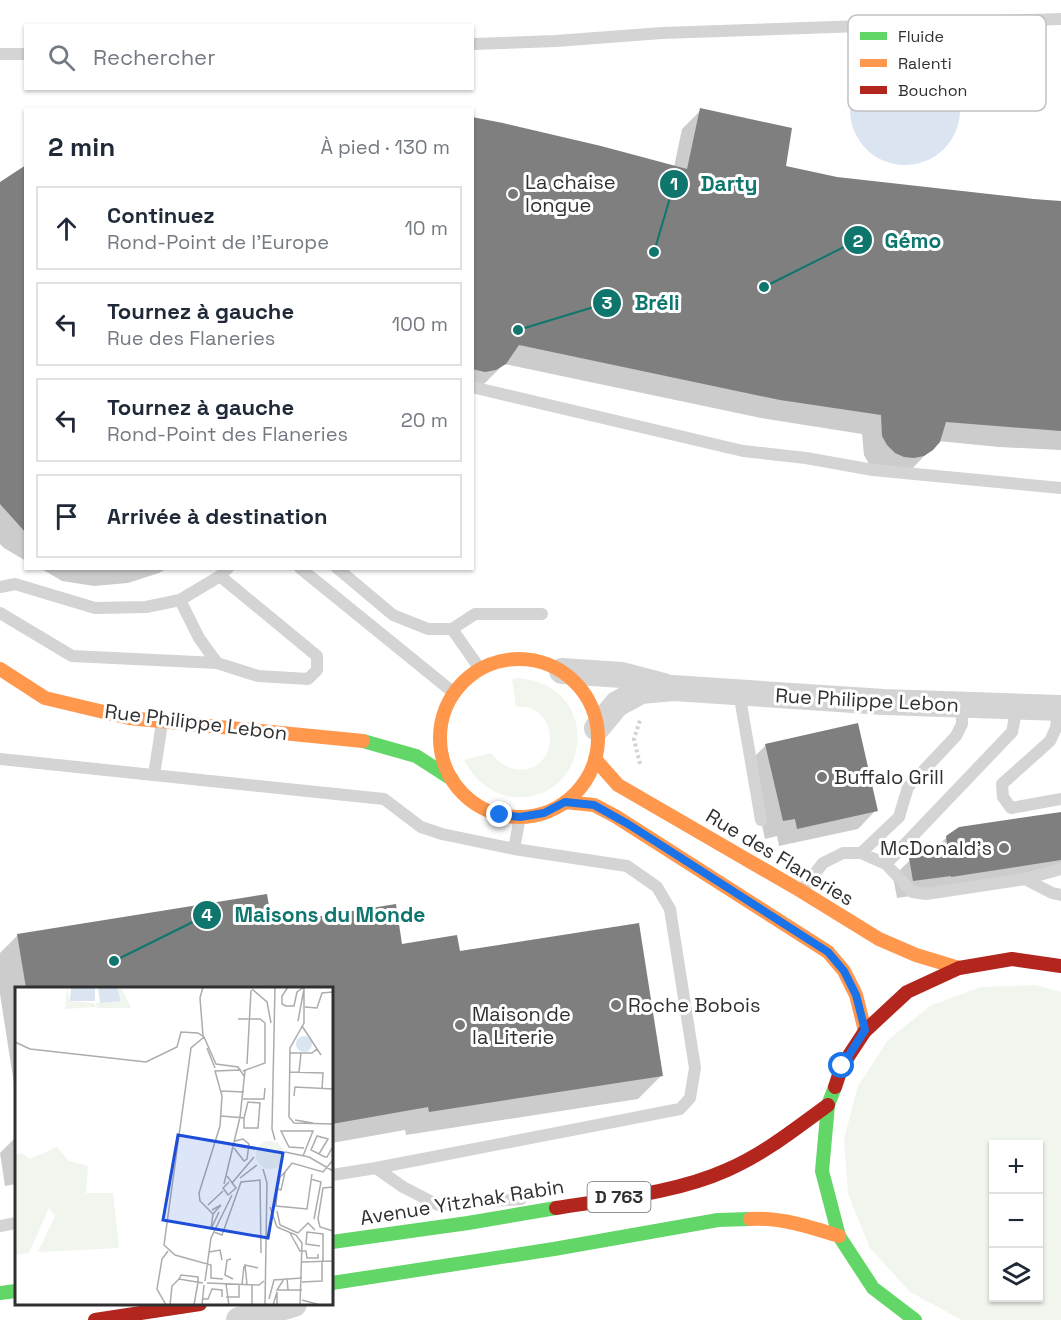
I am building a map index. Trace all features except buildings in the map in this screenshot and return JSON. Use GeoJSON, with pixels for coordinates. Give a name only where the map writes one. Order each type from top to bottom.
{"type":"FeatureCollection","features":[{"type":"Feature","properties":{"kind":"street"},"geometry":{"type":"LineString","coordinates":[[530,659],[562,671],[579,687],[591,706],[597,728],[597,744],[589,776],[565,802],[544,813],[520,817],[500,815],[481,807],[465,795],[452,779],[444,761],[436,723],[454,693],[465,680],[480,669],[496,662],[530,659]]}},
{"type":"Feature","properties":{"kind":"street","name":"Rue Philippe Lebon"},"geometry":{"type":"LineString","coordinates":[[0,669],[45,698],[129,718],[365,741],[416,756],[452,779]]}},
{"type":"Feature","properties":{"kind":"street","name":"Rue Philippe Lebon"},"geometry":{"type":"LineString","coordinates":[[562,671],[622,675],[673,688]]}},
{"type":"Feature","properties":{"kind":"street","name":"Rue Philippe Lebon"},"geometry":{"type":"LineString","coordinates":[[597,728],[617,704],[641,691],[673,688],[884,702],[1059,708]]}},
{"type":"Feature","properties":{"kind":"street","name":"Rue Philippe Lebon"},"geometry":{"type":"LineString","coordinates":[[365,741],[388,736]]}},
{"type":"Feature","properties":{"kind":"street","name":"Rue des Flaneries"},"geometry":{"type":"LineString","coordinates":[[595,759],[618,785],[879,939],[916,955],[959,968]]}},
{"type":"Feature","properties":{"kind":"street"},"geometry":{"type":"LineString","coordinates":[[565,802],[594,805],[615,816],[828,952],[844,971],[856,995],[865,1030]]}},
{"type":"Feature","properties":{"kind":"street"},"geometry":{"type":"LineString","coordinates":[[915,1320],[873,1288],[839,1236],[822,1171],[828,1105],[842,1066],[865,1030],[907,992],[959,968],[1012,959],[1061,966]]}},
{"type":"Feature","properties":{"kind":"street","name":"Avenue Yitzhak Rabin"},"geometry":{"type":"LineString","coordinates":[[333,1242],[468,1223],[675,1188],[726,1171],[764,1152],[828,1105]]}},
{"type":"Feature","properties":{"kind":"street","name":"D 763"},"geometry":{"type":"LineString","coordinates":[[333,1283],[554,1249],[718,1220],[764,1218],[812,1227],[839,1236]]}},
{"type":"Feature","properties":{"kind":"street"},"geometry":{"type":"LineString","coordinates":[[333,1292],[386,1274]]}},
{"type":"Feature","properties":{"kind":"street"},"geometry":{"type":"LineString","coordinates":[[0,1293],[15,1291]]}},
{"type":"Feature","properties":{"kind":"street"},"geometry":{"type":"LineString","coordinates":[[95,1320],[193,1305]]}},
{"type":"Feature","properties":{"kind":"street"},"geometry":{"type":"LineString","coordinates":[[239,1320],[291,1305]]}},
{"type":"Feature","properties":{"kind":"lane"},"geometry":{"type":"LineString","coordinates":[[1046,20],[1061,20]]}},
{"type":"Feature","properties":{"kind":"lane"},"geometry":{"type":"LineString","coordinates":[[474,44],[556,41],[662,33],[848,27]]}},
{"type":"Feature","properties":{"kind":"lane"},"geometry":{"type":"LineString","coordinates":[[0,54],[24,54]]}},
{"type":"Feature","properties":{"kind":"lane"},"geometry":{"type":"LineString","coordinates":[[474,387],[743,451],[806,458],[873,470],[1061,488]]}},
{"type":"Feature","properties":{"kind":"lane"},"geometry":{"type":"LineString","coordinates":[[302,570],[454,693]]}},
{"type":"Feature","properties":{"kind":"lane"},"geometry":{"type":"LineString","coordinates":[[339,570],[393,615],[428,629],[452,629],[475,614],[542,614]]}},
{"type":"Feature","properties":{"kind":"lane"},"geometry":{"type":"LineString","coordinates":[[0,587],[15,584],[95,609],[146,607],[180,600],[224,572],[317,656],[317,670],[308,679],[258,676],[217,663],[72,656],[0,613]]}},
{"type":"Feature","properties":{"kind":"lane"},"geometry":{"type":"LineString","coordinates":[[180,600],[199,638],[217,663]]}},
{"type":"Feature","properties":{"kind":"lane"},"geometry":{"type":"LineString","coordinates":[[452,629],[480,669]]}},
{"type":"Feature","properties":{"kind":"lane"},"geometry":{"type":"LineString","coordinates":[[739,692],[761,820]]}},
{"type":"Feature","properties":{"kind":"lane"},"geometry":{"type":"LineString","coordinates":[[861,854],[899,817],[908,787],[956,735],[962,724],[962,705]]}},
{"type":"Feature","properties":{"kind":"lane"},"geometry":{"type":"LineString","coordinates":[[886,864],[1012,732],[1017,707]]}},
{"type":"Feature","properties":{"kind":"lane"},"geometry":{"type":"LineString","coordinates":[[1059,708],[1056,728],[1050,741],[1002,784],[1003,797],[1011,808],[1061,799]]}},
{"type":"Feature","properties":{"kind":"lane"},"geometry":{"type":"LineString","coordinates":[[154,775],[163,722]]}},
{"type":"Feature","properties":{"kind":"lane"},"geometry":{"type":"LineString","coordinates":[[0,759],[384,799],[421,827],[442,834],[514,849],[627,866],[657,887],[670,909],[695,1068],[690,1098],[680,1109],[333,1175]]}},
{"type":"Feature","properties":{"kind":"lane"},"geometry":{"type":"LineString","coordinates":[[514,849],[520,817]]}},
{"type":"Feature","properties":{"kind":"lane"},"geometry":{"type":"LineString","coordinates":[[801,891],[823,863],[843,853],[861,854],[886,864],[912,892],[926,894],[1024,879],[1061,869]]}},
{"type":"Feature","properties":{"kind":"lane"},"geometry":{"type":"LineString","coordinates":[[1024,879],[1061,895]]}},
{"type":"Feature","properties":{"kind":"lane"},"geometry":{"type":"LineString","coordinates":[[376,1168],[403,1187],[438,1204],[533,1198]]}},
{"type":"Feature","properties":{"kind":"lane"},"geometry":{"type":"LineString","coordinates":[[556,1196],[675,1188]]}},
{"type":"Feature","properties":{"kind":"lane"},"geometry":{"type":"LineString","coordinates":[[0,1226],[15,1223]]}},
{"type":"Feature","properties":{"kind":"path"},"geometry":{"type":"LineString","coordinates":[[630,792],[642,771],[634,739],[641,718]]}},
{"type":"Feature","properties":{"kind":"shaded area"},"geometry":{"type":"Polygon","coordinates":[[[850,111],[960,111],[955,131],[944,149],[916,164],[894,164],[875,155],[866,149],[851,121],[850,111]]]}},
{"type":"Feature","properties":{"kind":"shaded area"},"geometry":{"type":"Polygon","coordinates":[[[518,678],[546,685],[565,701],[575,721],[577,743],[572,764],[559,782],[539,794],[513,797],[497,793],[484,785],[464,760],[491,753],[510,768],[526,769],[533,767],[546,755],[550,736],[544,718],[530,708],[516,707],[512,679],[518,678]]]}},
{"type":"Feature","properties":{"kind":"shaded area"},"geometry":{"type":"Polygon","coordinates":[[[1036,985],[1061,992],[1061,1320],[962,1320],[910,1292],[870,1248],[848,1194],[844,1139],[858,1086],[888,1040],[930,1006],[981,987],[1036,985]]]}},
{"type":"Feature","properties":{"kind":"traffic: fast"},"geometry":{"type":"LineString","coordinates":[[363,741],[416,756],[452,779]]}},
{"type":"Feature","properties":{"kind":"traffic: fast"},"geometry":{"type":"LineString","coordinates":[[835,1087],[828,1105],[822,1171],[839,1236],[873,1288],[915,1320]]}},
{"type":"Feature","properties":{"kind":"traffic: fast"},"geometry":{"type":"LineString","coordinates":[[333,1242],[556,1208]]}},
{"type":"Feature","properties":{"kind":"traffic: fast"},"geometry":{"type":"LineString","coordinates":[[333,1283],[554,1249],[718,1220],[750,1219]]}},
{"type":"Feature","properties":{"kind":"traffic: fast"},"geometry":{"type":"LineString","coordinates":[[0,1293],[15,1291]]}},
{"type":"Feature","properties":{"kind":"traffic: slow"},"geometry":{"type":"LineString","coordinates":[[519,659],[549,665],[575,682],[592,708],[598,738],[592,768],[575,794],[549,811],[519,817],[489,811],[463,794],[446,768],[440,738],[446,708],[463,682],[489,665],[519,659]]}},
{"type":"Feature","properties":{"kind":"traffic: slow"},"geometry":{"type":"LineString","coordinates":[[0,669],[45,698],[129,718],[363,741]]}},
{"type":"Feature","properties":{"kind":"traffic: slow"},"geometry":{"type":"LineString","coordinates":[[595,759],[618,785],[879,939],[916,955],[959,968]]}},
{"type":"Feature","properties":{"kind":"traffic: slow"},"geometry":{"type":"LineString","coordinates":[[565,802],[594,805],[615,816],[828,952],[844,971],[856,995],[865,1031]]}},
{"type":"Feature","properties":{"kind":"traffic: slow"},"geometry":{"type":"LineString","coordinates":[[750,1219],[784,1221],[839,1236]]}},
{"type":"Feature","properties":{"kind":"traffic: jam"},"geometry":{"type":"LineString","coordinates":[[835,1087],[842,1066],[865,1031],[907,992],[959,968],[1012,959],[1061,966]]}},
{"type":"Feature","properties":{"kind":"traffic: jam"},"geometry":{"type":"LineString","coordinates":[[556,1208],[665,1190],[707,1178],[754,1156],[828,1105]]}},
{"type":"Feature","properties":{"kind":"traffic: jam"},"geometry":{"type":"LineString","coordinates":[[95,1320],[193,1305]]}},
{"type":"Feature","properties":{"kind":"place","name":"La chaise longue"},"geometry":{"type":"Point","coordinates":[513,194]}},
{"type":"Feature","properties":{"kind":"place","name":"Darty"},"geometry":{"type":"Point","coordinates":[654,252]}},
{"type":"Feature","properties":{"kind":"place","name":"Gémo"},"geometry":{"type":"Point","coordinates":[764,287]}},
{"type":"Feature","properties":{"kind":"place","name":"Bréli"},"geometry":{"type":"Point","coordinates":[518,330]}},
{"type":"Feature","properties":{"kind":"place","name":"Buffalo Grill"},"geometry":{"type":"Point","coordinates":[822,777]}},
{"type":"Feature","properties":{"kind":"place","name":"McDonald's"},"geometry":{"type":"Point","coordinates":[1004,848]}},
{"type":"Feature","properties":{"kind":"place","name":"Maisons du Monde"},"geometry":{"type":"Point","coordinates":[114,961]}},
{"type":"Feature","properties":{"kind":"place","name":"Roche Bobois"},"geometry":{"type":"Point","coordinates":[616,1005]}},
{"type":"Feature","properties":{"kind":"place","name":"Maison de la Literie"},"geometry":{"type":"Point","coordinates":[460,1025]}},
{"type":"Feature","properties":{"kind":"route"},"geometry":{"type":"LineString","coordinates":[[500,815],[520,817],[544,813],[565,802],[594,805],[628,824],[828,952],[844,971],[856,995],[865,1030],[842,1066]]}}]}
